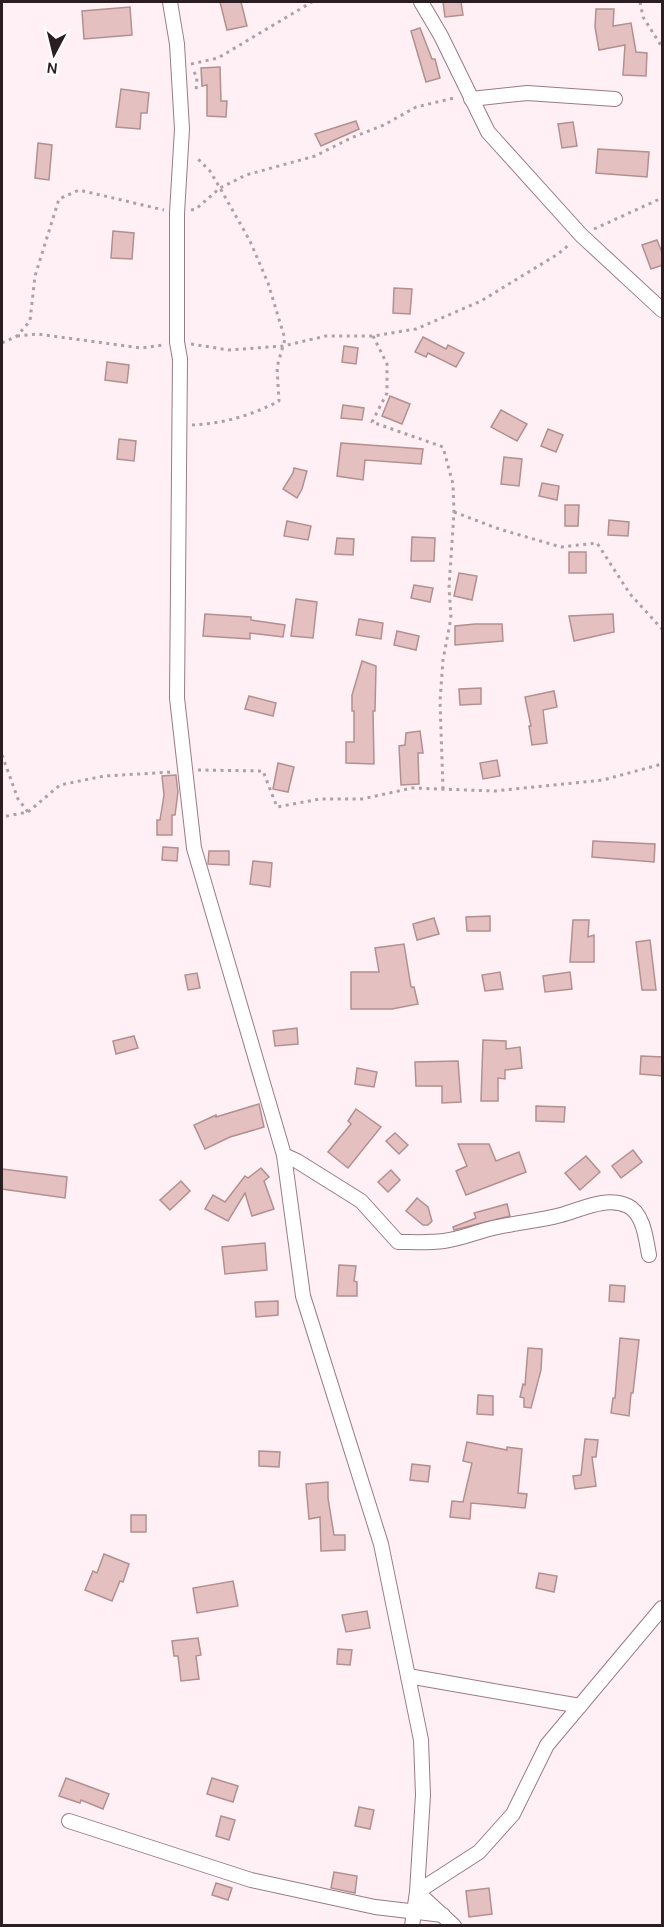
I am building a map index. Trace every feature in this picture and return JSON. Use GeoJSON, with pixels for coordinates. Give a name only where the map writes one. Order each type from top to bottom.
{"type":"FeatureCollection","features":[{"type":"Feature","properties":{"kind":"street"},"geometry":{"type":"LineString","coordinates":[[170,2],[177,44],[181,144],[177,213],[177,342],[180,359],[177,698],[194,848],[284,1155],[303,1296],[381,1544],[421,1740],[423,1795],[417,1892],[413,1918]]}},
{"type":"Feature","properties":{"kind":"street"},"geometry":{"type":"LineString","coordinates":[[421,2],[441,36],[489,132],[581,235],[663,310]]}},
{"type":"Feature","properties":{"kind":"street"},"geometry":{"type":"LineString","coordinates":[[471,99],[527,93],[615,99]]}},
{"type":"Feature","properties":{"kind":"street"},"geometry":{"type":"LineString","coordinates":[[284,1155],[361,1201],[398,1242],[444,1242],[486,1229],[559,1216],[602,1203],[616,1203],[630,1206],[637,1214],[643,1227],[649,1255]]}},
{"type":"Feature","properties":{"kind":"street"},"geometry":{"type":"LineString","coordinates":[[417,1892],[479,1852],[513,1814],[547,1745],[663,1608]]}},
{"type":"Feature","properties":{"kind":"street"},"geometry":{"type":"LineString","coordinates":[[408,1676],[580,1706]]}},
{"type":"Feature","properties":{"kind":"street"},"geometry":{"type":"LineString","coordinates":[[69,1821],[251,1880],[375,1906],[413,1918],[443,1916]]}},
{"type":"Feature","properties":{"kind":"street"},"geometry":{"type":"LineString","coordinates":[[417,1892],[454,1926]]}},
{"type":"Feature","properties":{"kind":"path"},"geometry":{"type":"LineString","coordinates":[[196,95],[196,77],[190,64],[218,58],[312,2]]}},
{"type":"Feature","properties":{"kind":"path"},"geometry":{"type":"LineString","coordinates":[[640,2],[643,17],[663,47]]}},
{"type":"Feature","properties":{"kind":"path"},"geometry":{"type":"LineString","coordinates":[[17,336],[30,321],[35,276],[59,199],[80,190],[177,213],[196,209],[220,188],[246,176],[315,156],[384,125],[416,106],[450,97],[471,99]]}},
{"type":"Feature","properties":{"kind":"path"},"geometry":{"type":"LineString","coordinates":[[179,425],[224,421],[261,410],[279,401],[277,367],[285,339],[268,283],[250,241],[210,171],[181,144]]}},
{"type":"Feature","properties":{"kind":"path"},"geometry":{"type":"LineString","coordinates":[[2,343],[17,336],[37,334],[141,348],[177,342],[229,350],[283,346],[326,336],[373,336],[416,329],[481,301],[558,254],[581,235],[663,198]]}},
{"type":"Feature","properties":{"kind":"path"},"geometry":{"type":"LineString","coordinates":[[373,336],[387,364],[387,393],[372,422],[443,447],[453,484],[454,512],[449,587],[451,618],[443,660],[440,701],[443,789]]}},
{"type":"Feature","properties":{"kind":"path"},"geometry":{"type":"LineString","coordinates":[[454,512],[499,529],[561,547],[597,543],[630,594],[663,629]]}},
{"type":"Feature","properties":{"kind":"path"},"geometry":{"type":"LineString","coordinates":[[2,755],[18,799],[28,812]]}},
{"type":"Feature","properties":{"kind":"path"},"geometry":{"type":"LineString","coordinates":[[2,818],[28,812],[60,785],[104,776],[185,770],[262,771],[277,807],[320,800],[362,800],[412,788],[495,791],[603,780],[663,764]]}},
{"type":"Feature","properties":{"kind":"building"},"geometry":{"type":"Polygon","coordinates":[[[220,2],[241,2],[247,26],[227,30],[220,2]]]}},
{"type":"Feature","properties":{"kind":"building"},"geometry":{"type":"Polygon","coordinates":[[[443,2],[461,2],[463,15],[445,17],[443,2]]]}},
{"type":"Feature","properties":{"kind":"building"},"geometry":{"type":"Polygon","coordinates":[[[130,7],[132,35],[84,39],[82,11],[130,7]]]}},
{"type":"Feature","properties":{"kind":"building"},"geometry":{"type":"Polygon","coordinates":[[[596,9],[614,9],[613,26],[631,23],[636,52],[647,53],[646,76],[623,75],[625,45],[599,50],[595,27],[596,9]]]}},
{"type":"Feature","properties":{"kind":"building"},"geometry":{"type":"Polygon","coordinates":[[[420,28],[432,59],[435,59],[440,78],[426,82],[411,31],[420,28]]]}},
{"type":"Feature","properties":{"kind":"building"},"geometry":{"type":"Polygon","coordinates":[[[220,67],[221,101],[227,101],[226,117],[207,116],[207,85],[202,86],[201,68],[220,67]]]}},
{"type":"Feature","properties":{"kind":"building"},"geometry":{"type":"Polygon","coordinates":[[[121,89],[149,93],[147,113],[141,113],[140,129],[116,127],[121,89]]]}},
{"type":"Feature","properties":{"kind":"building"},"geometry":{"type":"Polygon","coordinates":[[[356,121],[359,129],[321,146],[315,134],[356,121]]]}},
{"type":"Feature","properties":{"kind":"building"},"geometry":{"type":"Polygon","coordinates":[[[573,122],[577,146],[562,148],[558,124],[573,122]]]}},
{"type":"Feature","properties":{"kind":"building"},"geometry":{"type":"Polygon","coordinates":[[[38,143],[52,145],[49,180],[35,178],[38,143]]]}},
{"type":"Feature","properties":{"kind":"building"},"geometry":{"type":"Polygon","coordinates":[[[598,149],[649,152],[647,177],[596,173],[598,149]]]}},
{"type":"Feature","properties":{"kind":"building"},"geometry":{"type":"Polygon","coordinates":[[[113,231],[134,233],[132,259],[111,258],[113,231]]]}},
{"type":"Feature","properties":{"kind":"building"},"geometry":{"type":"Polygon","coordinates":[[[657,240],[663,255],[663,265],[651,269],[642,245],[657,240]]]}},
{"type":"Feature","properties":{"kind":"building"},"geometry":{"type":"Polygon","coordinates":[[[394,288],[412,289],[410,314],[393,313],[394,288]]]}},
{"type":"Feature","properties":{"kind":"building"},"geometry":{"type":"Polygon","coordinates":[[[423,337],[446,349],[448,345],[464,353],[456,367],[428,353],[426,357],[415,352],[423,337]]]}},
{"type":"Feature","properties":{"kind":"building"},"geometry":{"type":"Polygon","coordinates":[[[344,346],[358,348],[356,364],[342,362],[344,346]]]}},
{"type":"Feature","properties":{"kind":"building"},"geometry":{"type":"Polygon","coordinates":[[[107,362],[129,365],[127,383],[105,380],[107,362]]]}},
{"type":"Feature","properties":{"kind":"building"},"geometry":{"type":"Polygon","coordinates":[[[390,396],[410,404],[402,424],[382,416],[390,396]]]}},
{"type":"Feature","properties":{"kind":"building"},"geometry":{"type":"Polygon","coordinates":[[[343,405],[364,408],[362,420],[341,418],[343,405]]]}},
{"type":"Feature","properties":{"kind":"building"},"geometry":{"type":"Polygon","coordinates":[[[501,410],[527,424],[517,441],[491,427],[501,410]]]}},
{"type":"Feature","properties":{"kind":"building"},"geometry":{"type":"Polygon","coordinates":[[[548,429],[563,435],[556,452],[541,446],[548,429]]]}},
{"type":"Feature","properties":{"kind":"building"},"geometry":{"type":"Polygon","coordinates":[[[119,439],[136,441],[134,461],[117,459],[119,439]]]}},
{"type":"Feature","properties":{"kind":"building"},"geometry":{"type":"Polygon","coordinates":[[[341,443],[423,449],[421,464],[365,460],[363,480],[337,476],[341,443]]]}},
{"type":"Feature","properties":{"kind":"building"},"geometry":{"type":"Polygon","coordinates":[[[504,457],[522,459],[519,486],[501,484],[504,457]]]}},
{"type":"Feature","properties":{"kind":"building"},"geometry":{"type":"Polygon","coordinates":[[[294,468],[307,471],[297,498],[283,489],[294,468]]]}},
{"type":"Feature","properties":{"kind":"building"},"geometry":{"type":"Polygon","coordinates":[[[542,483],[559,486],[557,500],[539,496],[542,483]]]}},
{"type":"Feature","properties":{"kind":"building"},"geometry":{"type":"Polygon","coordinates":[[[565,505],[579,505],[578,526],[565,526],[565,505]]]}},
{"type":"Feature","properties":{"kind":"building"},"geometry":{"type":"Polygon","coordinates":[[[609,520],[629,522],[628,536],[608,535],[609,520]]]}},
{"type":"Feature","properties":{"kind":"building"},"geometry":{"type":"Polygon","coordinates":[[[287,521],[311,526],[308,540],[284,536],[287,521]]]}},
{"type":"Feature","properties":{"kind":"building"},"geometry":{"type":"Polygon","coordinates":[[[412,537],[435,538],[434,561],[411,561],[412,537]]]}},
{"type":"Feature","properties":{"kind":"building"},"geometry":{"type":"Polygon","coordinates":[[[337,538],[354,539],[353,555],[335,554],[337,538]]]}},
{"type":"Feature","properties":{"kind":"building"},"geometry":{"type":"Polygon","coordinates":[[[569,552],[586,552],[586,573],[569,573],[569,552]]]}},
{"type":"Feature","properties":{"kind":"building"},"geometry":{"type":"Polygon","coordinates":[[[459,573],[477,576],[472,600],[454,596],[459,573]]]}},
{"type":"Feature","properties":{"kind":"building"},"geometry":{"type":"Polygon","coordinates":[[[414,585],[433,588],[430,602],[411,598],[414,585]]]}},
{"type":"Feature","properties":{"kind":"building"},"geometry":{"type":"Polygon","coordinates":[[[296,599],[317,602],[313,638],[291,636],[296,599]]]}},
{"type":"Feature","properties":{"kind":"building"},"geometry":{"type":"Polygon","coordinates":[[[205,614],[251,617],[251,620],[285,625],[283,637],[250,633],[250,639],[203,636],[205,614]]]}},
{"type":"Feature","properties":{"kind":"building"},"geometry":{"type":"Polygon","coordinates":[[[613,614],[614,632],[574,641],[569,616],[613,614]]]}},
{"type":"Feature","properties":{"kind":"building"},"geometry":{"type":"Polygon","coordinates":[[[359,619],[383,623],[381,639],[356,635],[359,619]]]}},
{"type":"Feature","properties":{"kind":"building"},"geometry":{"type":"Polygon","coordinates":[[[502,624],[503,641],[455,645],[455,626],[502,624]]]}},
{"type":"Feature","properties":{"kind":"building"},"geometry":{"type":"Polygon","coordinates":[[[397,631],[419,636],[416,650],[394,645],[397,631]]]}},
{"type":"Feature","properties":{"kind":"building"},"geometry":{"type":"Polygon","coordinates":[[[362,661],[376,666],[375,711],[373,711],[374,764],[346,763],[346,742],[354,742],[352,695],[362,661]]]}},
{"type":"Feature","properties":{"kind":"building"},"geometry":{"type":"Polygon","coordinates":[[[481,688],[481,704],[460,705],[459,689],[481,688]]]}},
{"type":"Feature","properties":{"kind":"building"},"geometry":{"type":"Polygon","coordinates":[[[554,691],[557,707],[543,710],[547,743],[532,745],[525,697],[554,691]]]}},
{"type":"Feature","properties":{"kind":"building"},"geometry":{"type":"Polygon","coordinates":[[[249,696],[276,703],[273,716],[245,709],[249,696]]]}},
{"type":"Feature","properties":{"kind":"building"},"geometry":{"type":"Polygon","coordinates":[[[420,731],[423,753],[418,753],[419,784],[401,785],[399,746],[405,745],[406,733],[420,731]]]}},
{"type":"Feature","properties":{"kind":"building"},"geometry":{"type":"Polygon","coordinates":[[[497,760],[500,776],[483,779],[480,763],[497,760]]]}},
{"type":"Feature","properties":{"kind":"building"},"geometry":{"type":"Polygon","coordinates":[[[278,763],[294,767],[288,792],[273,789],[278,763]]]}},
{"type":"Feature","properties":{"kind":"building"},"geometry":{"type":"Polygon","coordinates":[[[176,775],[178,792],[175,815],[172,815],[172,835],[157,835],[157,820],[160,820],[164,795],[162,776],[176,775]]]}},
{"type":"Feature","properties":{"kind":"building"},"geometry":{"type":"Polygon","coordinates":[[[593,841],[655,844],[654,862],[592,857],[593,841]]]}},
{"type":"Feature","properties":{"kind":"building"},"geometry":{"type":"Polygon","coordinates":[[[163,847],[178,848],[177,861],[162,860],[163,847]]]}},
{"type":"Feature","properties":{"kind":"building"},"geometry":{"type":"Polygon","coordinates":[[[209,851],[229,851],[229,865],[208,864],[209,851]]]}},
{"type":"Feature","properties":{"kind":"building"},"geometry":{"type":"Polygon","coordinates":[[[253,861],[272,863],[270,887],[250,884],[253,861]]]}},
{"type":"Feature","properties":{"kind":"building"},"geometry":{"type":"Polygon","coordinates":[[[490,916],[490,931],[467,931],[466,917],[490,916]]]}},
{"type":"Feature","properties":{"kind":"building"},"geometry":{"type":"Polygon","coordinates":[[[434,918],[439,934],[417,940],[413,924],[434,918]]]}},
{"type":"Feature","properties":{"kind":"building"},"geometry":{"type":"Polygon","coordinates":[[[573,920],[589,920],[588,937],[594,935],[594,962],[570,962],[573,920]]]}},
{"type":"Feature","properties":{"kind":"building"},"geometry":{"type":"Polygon","coordinates":[[[650,940],[656,990],[642,990],[636,942],[650,940]]]}},
{"type":"Feature","properties":{"kind":"building"},"geometry":{"type":"Polygon","coordinates":[[[404,944],[411,987],[414,987],[418,1004],[392,1009],[351,1009],[351,972],[379,972],[375,948],[404,944]]]}},
{"type":"Feature","properties":{"kind":"building"},"geometry":{"type":"Polygon","coordinates":[[[500,972],[503,989],[485,991],[482,975],[500,972]]]}},
{"type":"Feature","properties":{"kind":"building"},"geometry":{"type":"Polygon","coordinates":[[[570,972],[572,989],[545,992],[543,976],[570,972]]]}},
{"type":"Feature","properties":{"kind":"building"},"geometry":{"type":"Polygon","coordinates":[[[197,973],[200,988],[188,990],[185,975],[197,973]]]}},
{"type":"Feature","properties":{"kind":"building"},"geometry":{"type":"Polygon","coordinates":[[[297,1028],[298,1044],[275,1046],[273,1031],[297,1028]]]}},
{"type":"Feature","properties":{"kind":"building"},"geometry":{"type":"Polygon","coordinates":[[[134,1036],[138,1048],[116,1054],[113,1041],[134,1036]]]}},
{"type":"Feature","properties":{"kind":"building"},"geometry":{"type":"Polygon","coordinates":[[[483,1040],[506,1041],[506,1049],[520,1047],[522,1068],[505,1070],[505,1079],[498,1078],[498,1101],[481,1101],[483,1040]]]}},
{"type":"Feature","properties":{"kind":"building"},"geometry":{"type":"Polygon","coordinates":[[[641,1056],[663,1057],[663,1076],[640,1074],[641,1056]]]}},
{"type":"Feature","properties":{"kind":"building"},"geometry":{"type":"Polygon","coordinates":[[[458,1061],[461,1102],[442,1103],[442,1086],[416,1086],[415,1062],[458,1061]]]}},
{"type":"Feature","properties":{"kind":"building"},"geometry":{"type":"Polygon","coordinates":[[[357,1068],[377,1072],[374,1087],[355,1084],[357,1068]]]}},
{"type":"Feature","properties":{"kind":"building"},"geometry":{"type":"Polygon","coordinates":[[[259,1104],[264,1127],[230,1137],[205,1149],[194,1125],[216,1115],[216,1117],[259,1104]]]}},
{"type":"Feature","properties":{"kind":"building"},"geometry":{"type":"Polygon","coordinates":[[[536,1106],[565,1107],[564,1122],[536,1121],[536,1106]]]}},
{"type":"Feature","properties":{"kind":"building"},"geometry":{"type":"Polygon","coordinates":[[[356,1109],[381,1127],[348,1168],[328,1152],[351,1124],[348,1121],[356,1109]]]}},
{"type":"Feature","properties":{"kind":"building"},"geometry":{"type":"Polygon","coordinates":[[[395,1133],[408,1145],[399,1154],[386,1141],[395,1133]]]}},
{"type":"Feature","properties":{"kind":"building"},"geometry":{"type":"Polygon","coordinates":[[[458,1144],[489,1144],[496,1161],[519,1152],[526,1172],[466,1195],[456,1171],[467,1166],[458,1144]]]}},
{"type":"Feature","properties":{"kind":"building"},"geometry":{"type":"Polygon","coordinates":[[[633,1150],[642,1162],[621,1178],[612,1166],[633,1150]]]}},
{"type":"Feature","properties":{"kind":"building"},"geometry":{"type":"Polygon","coordinates":[[[586,1156],[600,1172],[580,1190],[565,1173],[586,1156]]]}},
{"type":"Feature","properties":{"kind":"building"},"geometry":{"type":"Polygon","coordinates":[[[261,1168],[269,1177],[264,1181],[274,1209],[252,1216],[245,1193],[228,1221],[205,1209],[213,1195],[225,1202],[245,1176],[248,1178],[261,1168]]]}},
{"type":"Feature","properties":{"kind":"building"},"geometry":{"type":"Polygon","coordinates":[[[2,1169],[67,1177],[65,1198],[2,1189],[2,1169]]]}},
{"type":"Feature","properties":{"kind":"building"},"geometry":{"type":"Polygon","coordinates":[[[391,1170],[400,1180],[388,1192],[378,1182],[391,1170]]]}},
{"type":"Feature","properties":{"kind":"building"},"geometry":{"type":"Polygon","coordinates":[[[181,1181],[190,1191],[170,1210],[160,1200],[181,1181]]]}},
{"type":"Feature","properties":{"kind":"building"},"geometry":{"type":"Polygon","coordinates":[[[417,1198],[428,1207],[432,1221],[428,1225],[423,1225],[406,1211],[417,1198]]]}},
{"type":"Feature","properties":{"kind":"building"},"geometry":{"type":"Polygon","coordinates":[[[507,1204],[510,1216],[454,1230],[453,1227],[476,1218],[474,1213],[507,1204]]]}},
{"type":"Feature","properties":{"kind":"building"},"geometry":{"type":"Polygon","coordinates":[[[265,1243],[267,1270],[225,1274],[222,1247],[265,1243]]]}},
{"type":"Feature","properties":{"kind":"building"},"geometry":{"type":"Polygon","coordinates":[[[339,1265],[356,1266],[354,1281],[357,1282],[357,1296],[337,1296],[339,1265]]]}},
{"type":"Feature","properties":{"kind":"building"},"geometry":{"type":"Polygon","coordinates":[[[610,1285],[625,1286],[624,1302],[609,1301],[610,1285]]]}},
{"type":"Feature","properties":{"kind":"building"},"geometry":{"type":"Polygon","coordinates":[[[278,1301],[278,1315],[256,1317],[255,1302],[278,1301]]]}},
{"type":"Feature","properties":{"kind":"building"},"geometry":{"type":"Polygon","coordinates":[[[620,1338],[639,1340],[629,1416],[611,1413],[613,1398],[615,1398],[620,1338]]]}},
{"type":"Feature","properties":{"kind":"building"},"geometry":{"type":"Polygon","coordinates":[[[528,1348],[542,1349],[541,1370],[531,1408],[524,1407],[524,1398],[520,1397],[523,1384],[525,1385],[528,1348]]]}},
{"type":"Feature","properties":{"kind":"building"},"geometry":{"type":"Polygon","coordinates":[[[478,1395],[493,1396],[493,1415],[477,1414],[478,1395]]]}},
{"type":"Feature","properties":{"kind":"building"},"geometry":{"type":"Polygon","coordinates":[[[585,1439],[598,1440],[596,1457],[592,1457],[596,1486],[575,1489],[573,1476],[581,1475],[585,1439]]]}},
{"type":"Feature","properties":{"kind":"building"},"geometry":{"type":"Polygon","coordinates":[[[467,1442],[507,1450],[507,1447],[522,1449],[518,1493],[527,1494],[525,1508],[471,1503],[470,1519],[450,1517],[452,1501],[463,1502],[472,1463],[463,1461],[467,1442]]]}},
{"type":"Feature","properties":{"kind":"building"},"geometry":{"type":"Polygon","coordinates":[[[259,1451],[280,1452],[279,1467],[259,1466],[259,1451]]]}},
{"type":"Feature","properties":{"kind":"building"},"geometry":{"type":"Polygon","coordinates":[[[412,1464],[430,1466],[428,1482],[410,1480],[412,1464]]]}},
{"type":"Feature","properties":{"kind":"building"},"geometry":{"type":"Polygon","coordinates":[[[328,1482],[334,1535],[345,1535],[345,1550],[321,1551],[320,1517],[309,1519],[306,1484],[328,1482]]]}},
{"type":"Feature","properties":{"kind":"building"},"geometry":{"type":"Polygon","coordinates":[[[131,1515],[146,1515],[146,1532],[131,1532],[131,1515]]]}},
{"type":"Feature","properties":{"kind":"building"},"geometry":{"type":"Polygon","coordinates":[[[104,1554],[129,1564],[123,1582],[120,1581],[112,1601],[85,1590],[93,1571],[97,1573],[104,1554]]]}},
{"type":"Feature","properties":{"kind":"building"},"geometry":{"type":"Polygon","coordinates":[[[539,1573],[557,1576],[554,1592],[536,1588],[539,1573]]]}},
{"type":"Feature","properties":{"kind":"building"},"geometry":{"type":"Polygon","coordinates":[[[233,1581],[238,1606],[197,1613],[193,1588],[233,1581]]]}},
{"type":"Feature","properties":{"kind":"building"},"geometry":{"type":"Polygon","coordinates":[[[367,1611],[370,1628],[346,1632],[342,1615],[367,1611]]]}},
{"type":"Feature","properties":{"kind":"building"},"geometry":{"type":"Polygon","coordinates":[[[198,1638],[201,1655],[196,1656],[199,1679],[181,1681],[178,1656],[174,1656],[172,1641],[198,1638]]]}},
{"type":"Feature","properties":{"kind":"building"},"geometry":{"type":"Polygon","coordinates":[[[338,1649],[352,1650],[350,1665],[337,1664],[338,1649]]]}},
{"type":"Feature","properties":{"kind":"building"},"geometry":{"type":"Polygon","coordinates":[[[66,1778],[109,1794],[103,1809],[81,1800],[80,1803],[59,1796],[66,1778]]]}},
{"type":"Feature","properties":{"kind":"building"},"geometry":{"type":"Polygon","coordinates":[[[212,1778],[238,1786],[233,1802],[207,1794],[212,1778]]]}},
{"type":"Feature","properties":{"kind":"building"},"geometry":{"type":"Polygon","coordinates":[[[359,1807],[374,1810],[370,1829],[355,1826],[359,1807]]]}},
{"type":"Feature","properties":{"kind":"building"},"geometry":{"type":"Polygon","coordinates":[[[221,1816],[235,1820],[229,1840],[216,1836],[221,1816]]]}},
{"type":"Feature","properties":{"kind":"building"},"geometry":{"type":"Polygon","coordinates":[[[334,1872],[357,1876],[355,1893],[331,1888],[334,1872]]]}},
{"type":"Feature","properties":{"kind":"building"},"geometry":{"type":"Polygon","coordinates":[[[216,1883],[232,1888],[228,1900],[212,1895],[216,1883]]]}},
{"type":"Feature","properties":{"kind":"building"},"geometry":{"type":"Polygon","coordinates":[[[489,1888],[492,1914],[469,1917],[466,1891],[489,1888]]]}}]}
